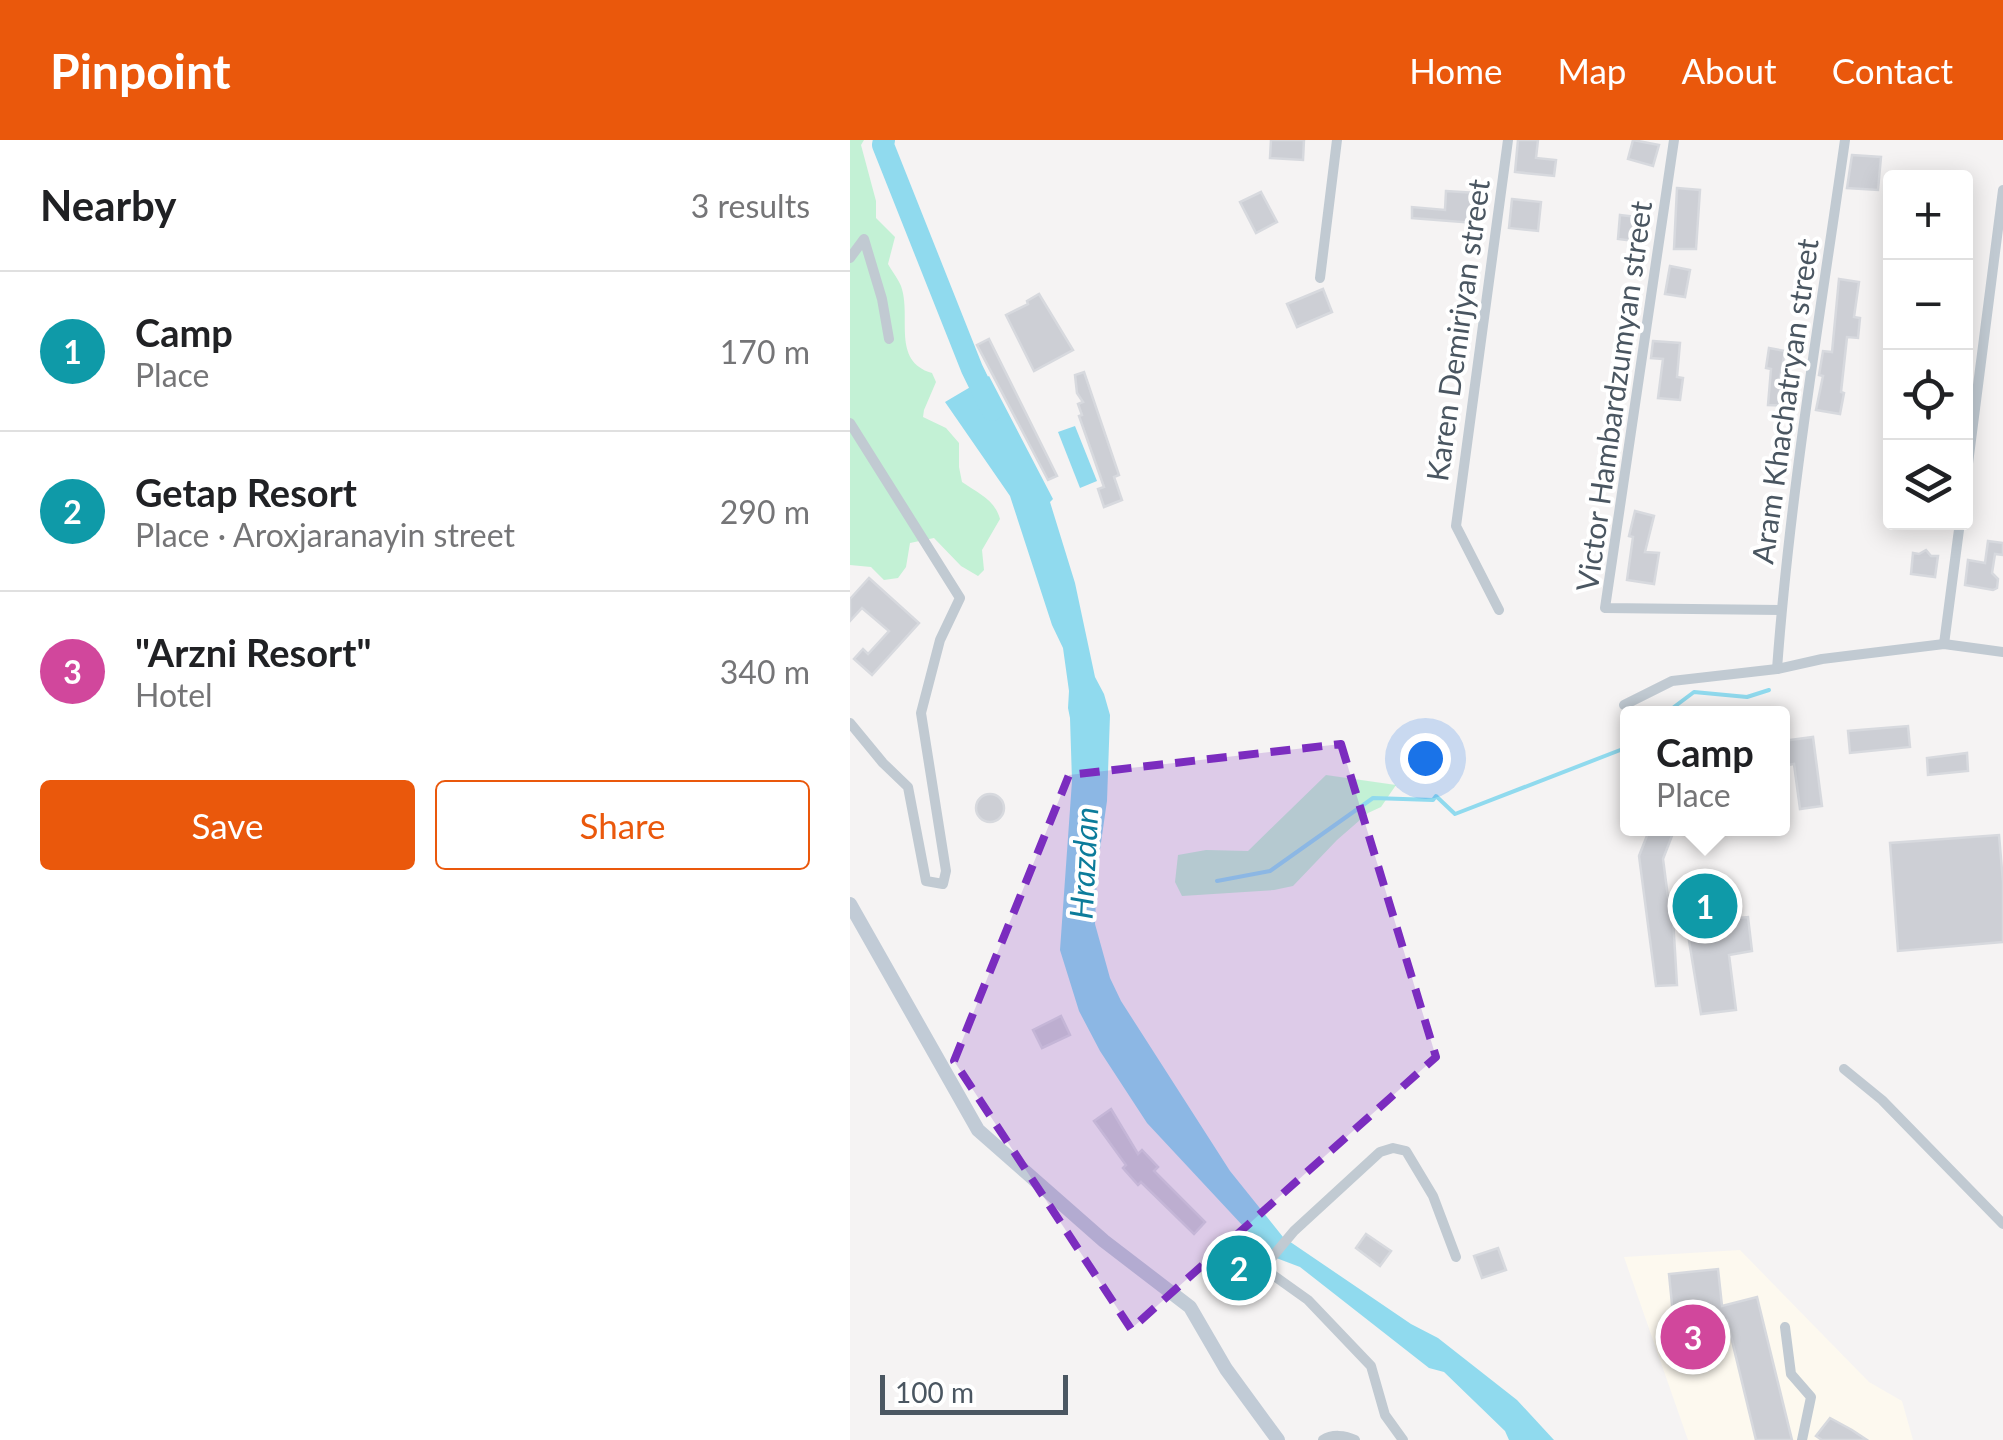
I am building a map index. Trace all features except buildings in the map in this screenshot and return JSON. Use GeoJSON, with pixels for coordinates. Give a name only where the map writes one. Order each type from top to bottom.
{"type":"FeatureCollection","features":[{"type":"Feature","properties":{"kind":"main road"},"geometry":{"type":"LineString","coordinates":[[850,904],[978,1130],[1104,1241],[1190,1306],[1226,1369],[1278,1440]]}},
{"type":"Feature","properties":{"kind":"street"},"geometry":{"type":"LineString","coordinates":[[1320,278],[1337,140]]}},
{"type":"Feature","properties":{"kind":"street","name":"Karen Demirjyan street"},"geometry":{"type":"LineString","coordinates":[[1499,610],[1456,526],[1508,140]]}},
{"type":"Feature","properties":{"kind":"street","name":"Victor Hambardzumyan street"},"geometry":{"type":"LineString","coordinates":[[1674,140],[1606,608],[1782,610]]}},
{"type":"Feature","properties":{"kind":"street","name":"Aram Khachatryan street"},"geometry":{"type":"LineString","coordinates":[[1777,670],[1800,455],[1845,140]]}},
{"type":"Feature","properties":{"kind":"street"},"geometry":{"type":"LineString","coordinates":[[1971,440],[2003,190]]}},
{"type":"Feature","properties":{"kind":"street"},"geometry":{"type":"LineString","coordinates":[[850,258],[864,239],[889,339]]}},
{"type":"Feature","properties":{"kind":"street"},"geometry":{"type":"LineString","coordinates":[[850,423],[960,598],[940,640],[921,713],[946,871],[943,884],[926,881],[908,787],[850,723]]}},
{"type":"Feature","properties":{"kind":"street"},"geometry":{"type":"LineString","coordinates":[[1944,644],[1959,530]]}},
{"type":"Feature","properties":{"kind":"street"},"geometry":{"type":"LineString","coordinates":[[1624,705],[1672,681],[1777,670],[1822,659],[1944,644],[2003,652]]}},
{"type":"Feature","properties":{"kind":"street"},"geometry":{"type":"LineString","coordinates":[[1844,1070],[1882,1100],[2003,1224]]}},
{"type":"Feature","properties":{"kind":"street"},"geometry":{"type":"LineString","coordinates":[[1404,1440],[1385,1414],[1371,1366],[1308,1300],[1264,1268],[1286,1239],[1380,1152],[1393,1148],[1406,1152],[1433,1196],[1456,1257]]}},
{"type":"Feature","properties":{"kind":"street"},"geometry":{"type":"LineString","coordinates":[[1785,1327],[1792,1374],[1811,1397],[1802,1440]]}},
{"type":"Feature","properties":{"kind":"street"},"geometry":{"type":"LineString","coordinates":[[1323,1440],[1330,1436],[1355,1440]]}},
{"type":"Feature","properties":{"kind":"highlighted area"},"geometry":{"type":"Polygon","coordinates":[[[1341,744],[1436,1057],[1131,1329],[954,1061],[1069,775],[1341,744]]]}},
{"type":"Feature","properties":{"kind":"shaded area"},"geometry":{"type":"Polygon","coordinates":[[[1740,1250],[1869,1382],[1902,1401],[1913,1440],[1688,1440],[1624,1257],[1740,1250]]]}},
{"type":"Feature","properties":{"kind":"green space"},"geometry":{"type":"Polygon","coordinates":[[[850,140],[864,140],[861,145],[876,201],[876,218],[895,237],[888,264],[904,298],[907,348],[911,359],[932,373],[936,382],[923,417],[946,428],[959,443],[962,482],[998,512],[1000,519],[982,550],[984,570],[978,576],[961,566],[934,538],[910,543],[906,567],[898,578],[884,580],[871,567],[850,565],[850,140]]]}},
{"type":"Feature","properties":{"kind":"green space"},"geometry":{"type":"Polygon","coordinates":[[[1326,775],[1396,785],[1381,807],[1337,840],[1293,886],[1182,896],[1175,882],[1178,855],[1206,850],[1248,851],[1326,775]]]}},
{"type":"Feature","properties":{"kind":"water"},"geometry":{"type":"Polygon","coordinates":[[[989,376],[1053,499],[1050,502],[1075,583],[1095,677],[1110,715],[1107,801],[1097,870],[1095,924],[1110,978],[1121,1001],[1230,1171],[1283,1237],[1411,1324],[1438,1338],[1517,1400],[1554,1440],[1509,1440],[1505,1431],[1444,1372],[1429,1368],[1300,1267],[1271,1256],[1147,1123],[1100,1051],[1079,1011],[1060,950],[1072,781],[1069,691],[1063,648],[1010,496],[945,402],[989,376]]]}},
{"type":"Feature","properties":{"kind":"water"},"geometry":{"type":"Polygon","coordinates":[[[1075,426],[1097,481],[1080,488],[1058,432],[1075,426]]]}},
{"type":"Feature","properties":{"kind":"waterway","name":"Hrazdan"},"geometry":{"type":"LineString","coordinates":[[884,140],[972,369],[992,410]]}},
{"type":"Feature","properties":{"kind":"waterway"},"geometry":{"type":"LineString","coordinates":[[1675,706],[1694,692],[1747,697],[1769,690]]}},
{"type":"Feature","properties":{"kind":"waterway"},"geometry":{"type":"LineString","coordinates":[[1217,881],[1270,871],[1373,798],[1433,800],[1436,796],[1455,814],[1620,750]]}},
{"type":"Feature","properties":{"kind":"place","name":"Camp"},"geometry":{"type":"Point","coordinates":[1705,906]}},
{"type":"Feature","properties":{"kind":"place","name":"Getap Resort"},"geometry":{"type":"Point","coordinates":[1239,1268]}},
{"type":"Feature","properties":{"kind":"place","name":"\"Arzni Resort\""},"geometry":{"type":"Point","coordinates":[1693,1337]}}]}
